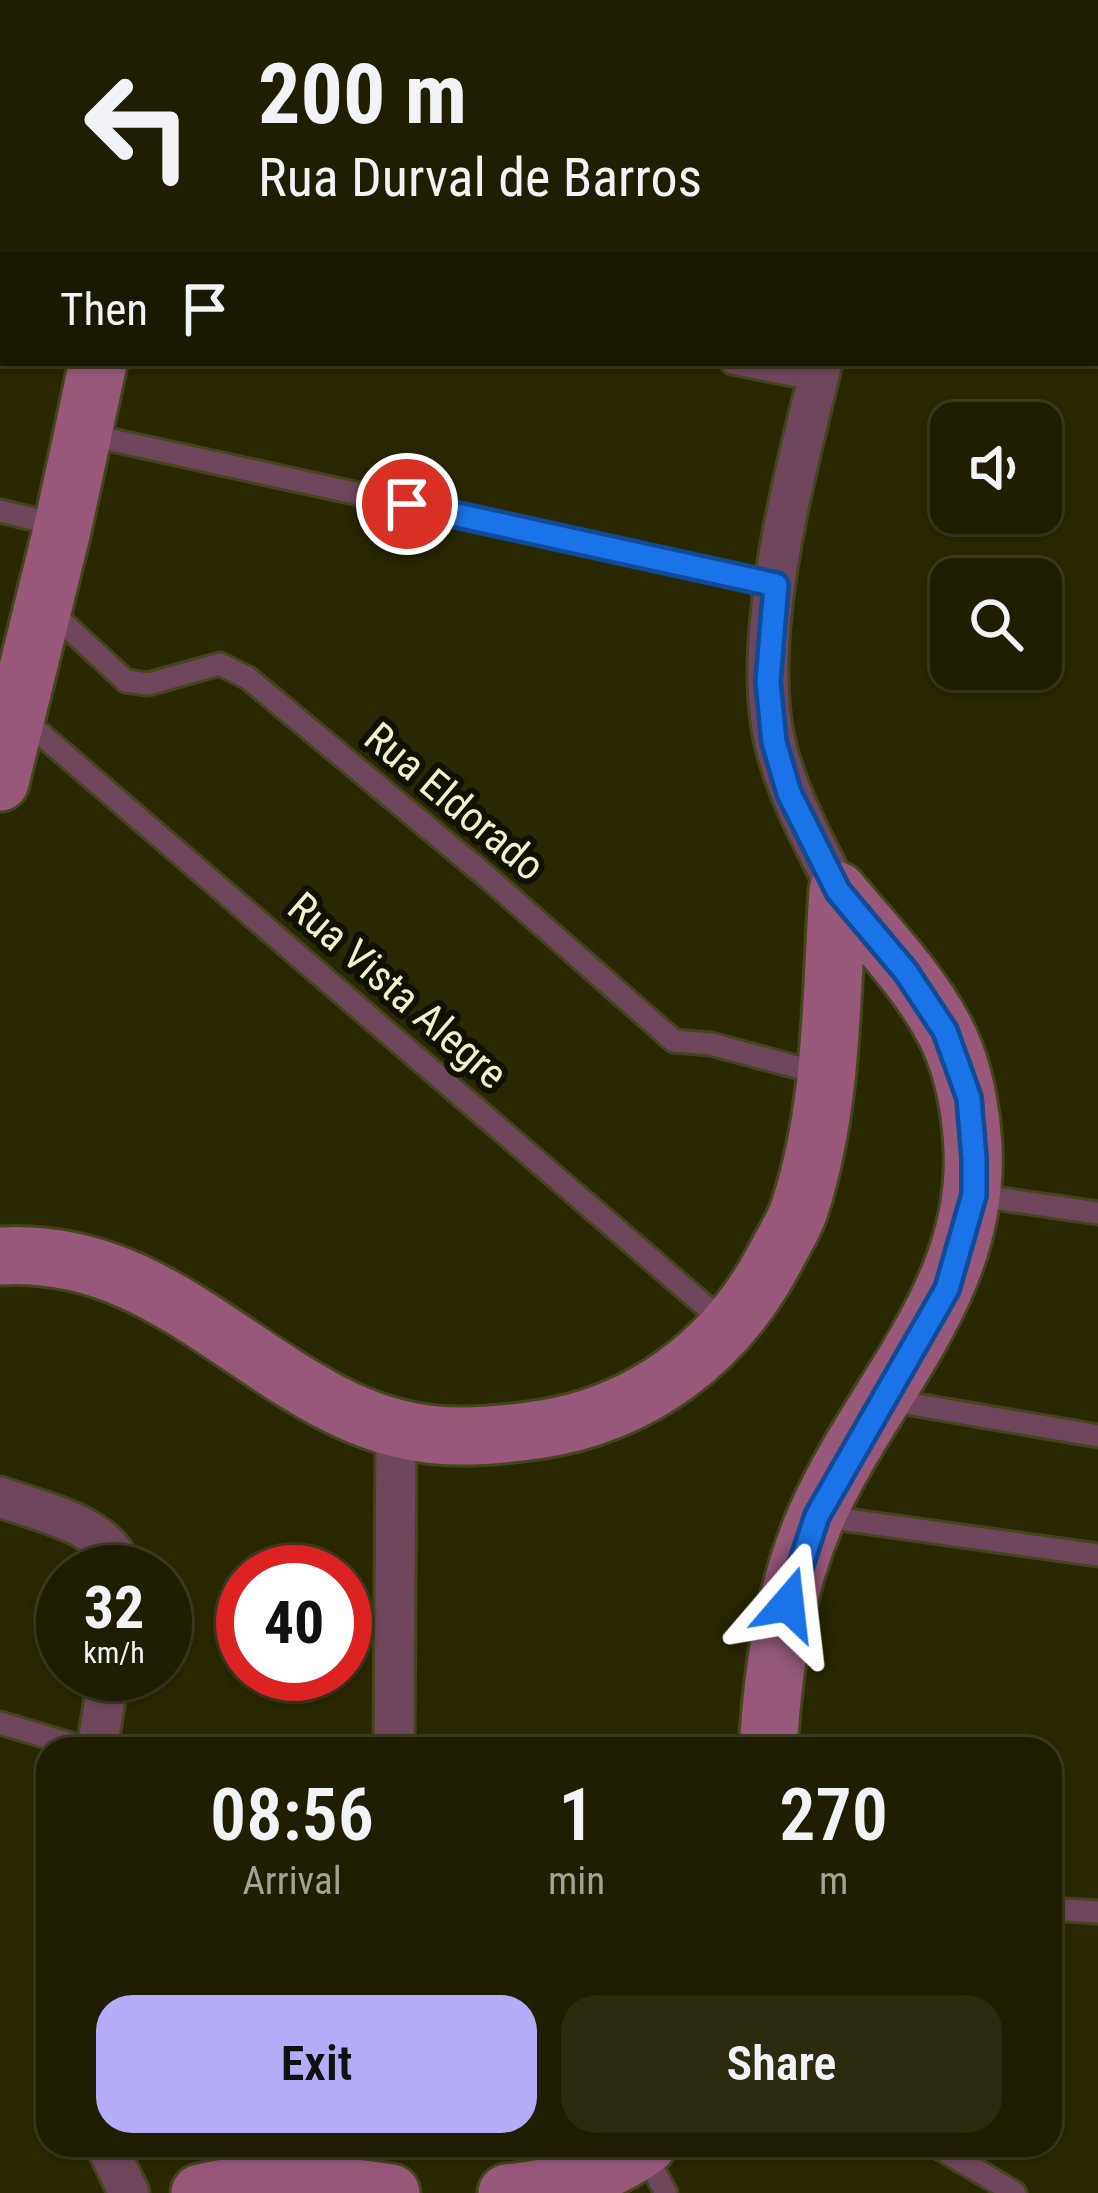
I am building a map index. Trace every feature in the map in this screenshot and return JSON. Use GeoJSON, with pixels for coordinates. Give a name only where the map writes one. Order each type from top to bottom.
{"type":"FeatureCollection","features":[{"type":"Feature","properties":{"kind":"street"},"geometry":{"type":"LineString","coordinates":[[0,782],[8,710],[63,526],[97,366]]}},
{"type":"Feature","properties":{"kind":"street"},"geometry":{"type":"LineString","coordinates":[[769,1737],[779,1634],[817,1516],[947,1289],[974,1195],[969,1098],[945,1031],[906,972],[838,891],[789,793],[774,742],[768,682],[776,585],[820,372]]}},
{"type":"Feature","properties":{"kind":"street"},"geometry":{"type":"LineString","coordinates":[[0,1256],[33,1254],[83,1262],[136,1283],[179,1305],[335,1405],[396,1432],[472,1439],[574,1422],[626,1406],[678,1376],[730,1328],[767,1273],[800,1210],[826,1075],[838,891]]}},
{"type":"Feature","properties":{"kind":"street"},"geometry":{"type":"LineString","coordinates":[[394,1737],[396,1432]]}},
{"type":"Feature","properties":{"kind":"street"},"geometry":{"type":"LineString","coordinates":[[0,1497],[80,1528],[108,1545]]}},
{"type":"Feature","properties":{"kind":"street"},"geometry":{"type":"LineString","coordinates":[[99,1737],[105,1701]]}},
{"type":"Feature","properties":{"kind":"street"},"geometry":{"type":"LineString","coordinates":[[112,2157],[129,2193]]}},
{"type":"Feature","properties":{"kind":"street"},"geometry":{"type":"LineString","coordinates":[[507,2193],[545,2190],[598,2172],[652,2162]]}},
{"type":"Feature","properties":{"kind":"street"},"geometry":{"type":"LineString","coordinates":[[200,2193],[312,2180],[391,2193]]}},
{"type":"Feature","properties":{"kind":"lane"},"geometry":{"type":"LineString","coordinates":[[761,366],[820,372]]}},
{"type":"Feature","properties":{"kind":"lane"},"geometry":{"type":"LineString","coordinates":[[84,434],[776,585]]}},
{"type":"Feature","properties":{"kind":"lane"},"geometry":{"type":"LineString","coordinates":[[0,511],[63,526]]}},
{"type":"Feature","properties":{"kind":"lane","name":"Rua Eldorado"},"geometry":{"type":"LineString","coordinates":[[42,604],[126,682],[148,684],[220,664],[248,678],[674,1041],[711,1044],[826,1075]]}},
{"type":"Feature","properties":{"kind":"lane","name":"Rua Vista Alegre"},"geometry":{"type":"LineString","coordinates":[[8,710],[730,1328]]}},
{"type":"Feature","properties":{"kind":"lane"},"geometry":{"type":"LineString","coordinates":[[974,1195],[1098,1213]]}},
{"type":"Feature","properties":{"kind":"lane"},"geometry":{"type":"LineString","coordinates":[[881,1399],[1098,1436]]}},
{"type":"Feature","properties":{"kind":"lane"},"geometry":{"type":"LineString","coordinates":[[817,1516],[1098,1555]]}},
{"type":"Feature","properties":{"kind":"lane"},"geometry":{"type":"LineString","coordinates":[[0,1723],[47,1737]]}},
{"type":"Feature","properties":{"kind":"lane"},"geometry":{"type":"LineString","coordinates":[[1062,1910],[1098,1912]]}},
{"type":"Feature","properties":{"kind":"lane"},"geometry":{"type":"LineString","coordinates":[[954,2157],[1015,2193]]}},
{"type":"Feature","properties":{"kind":"route"},"geometry":{"type":"LineString","coordinates":[[407,504],[776,585],[768,682],[774,742],[789,793],[838,891],[906,972],[945,1031],[969,1098],[974,1195],[947,1289],[817,1516],[788,1604]]}}]}
